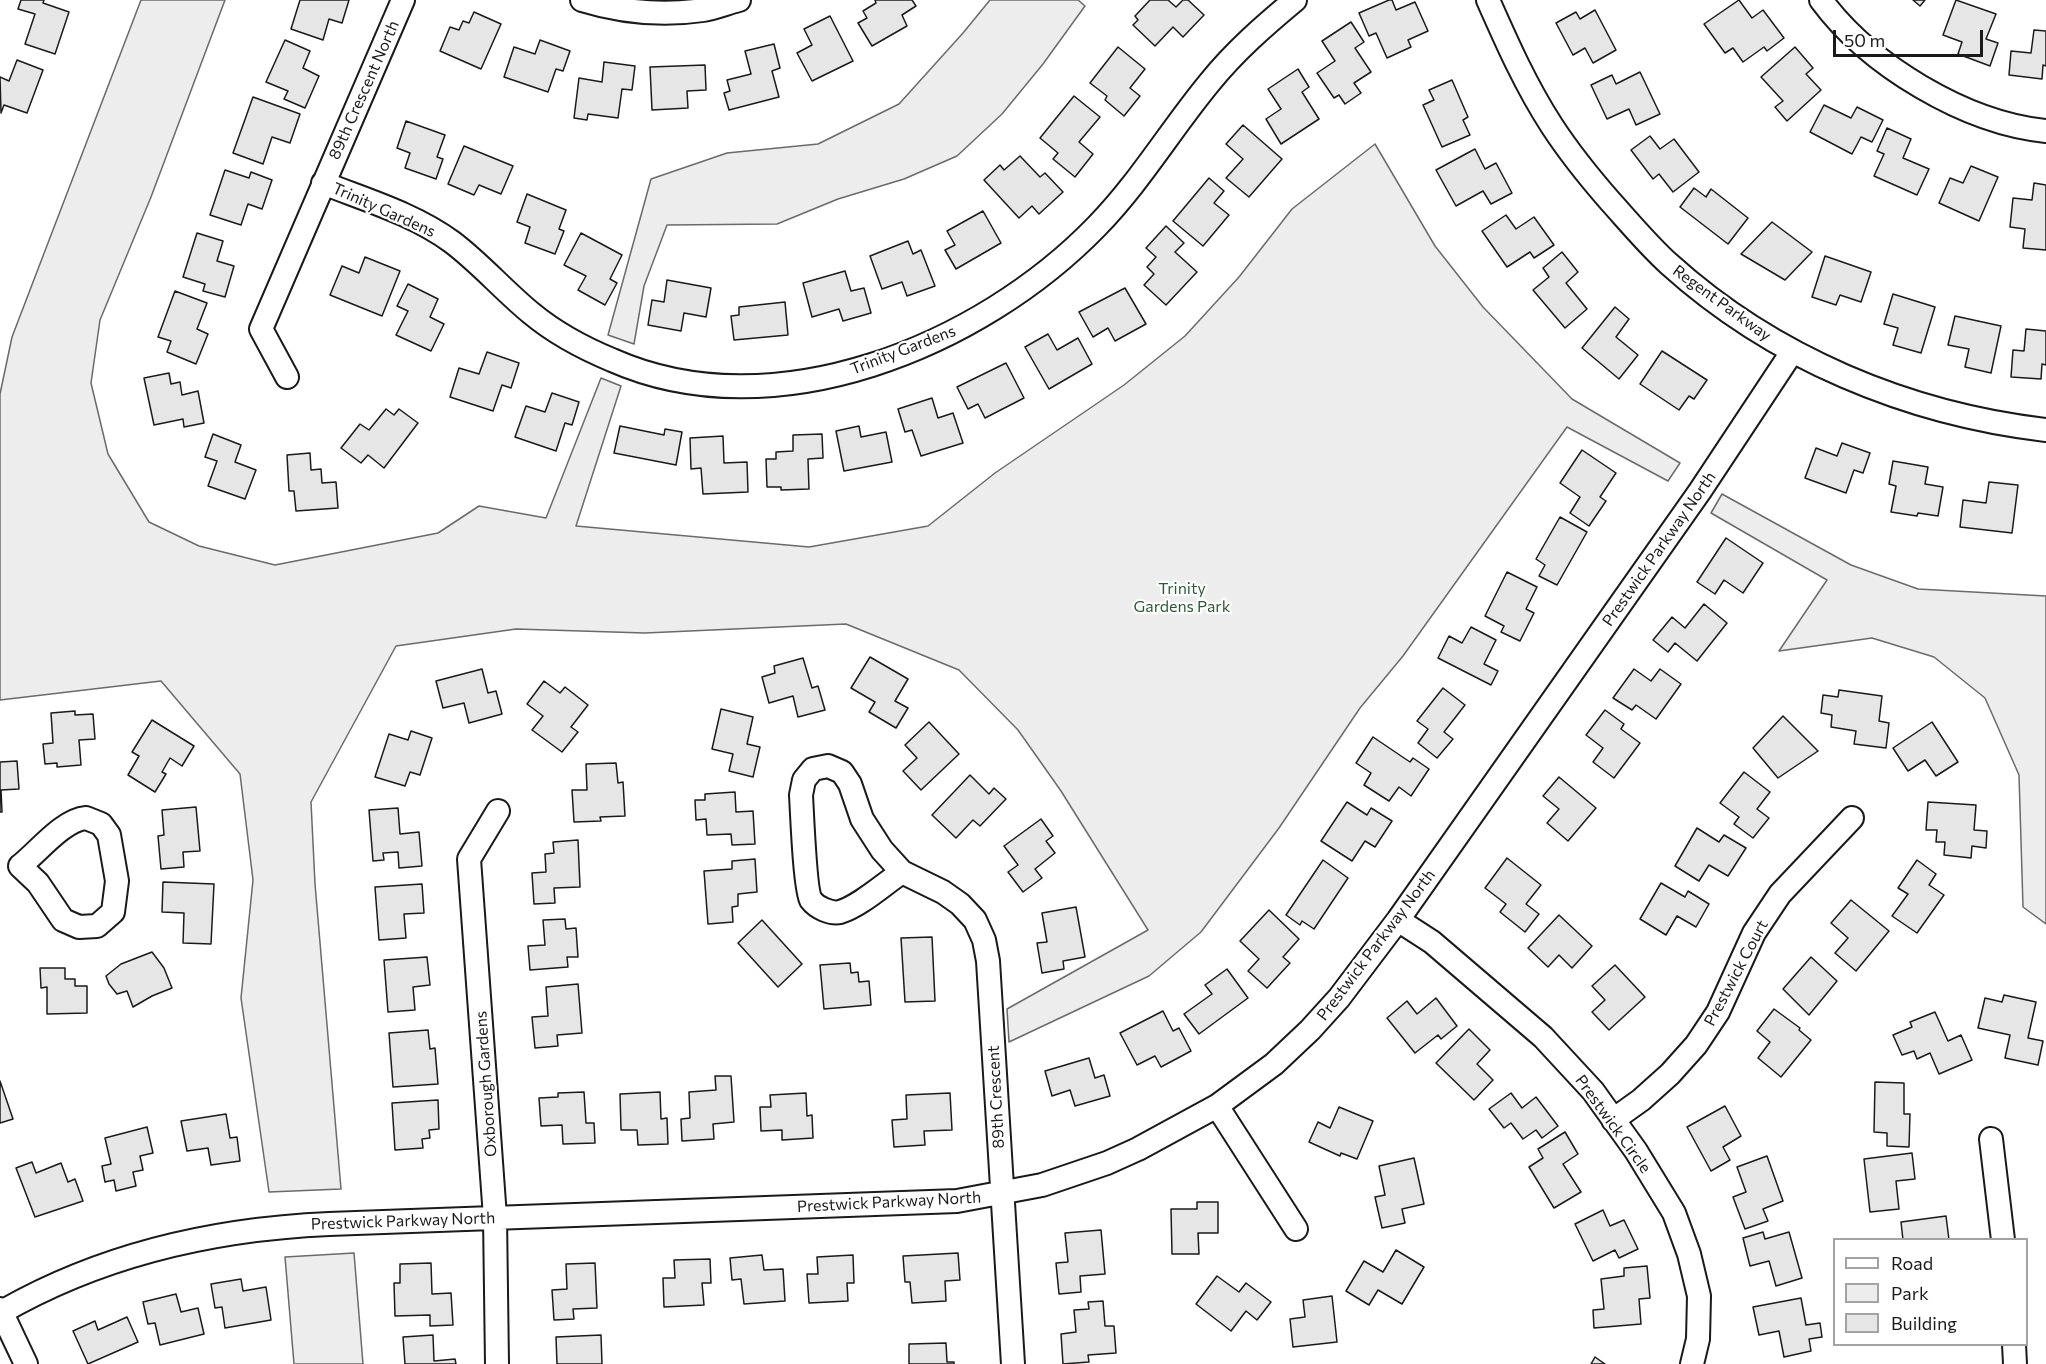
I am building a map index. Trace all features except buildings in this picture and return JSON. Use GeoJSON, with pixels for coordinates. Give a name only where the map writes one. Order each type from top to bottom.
{"type":"FeatureCollection","features":[{"type":"Feature","properties":{"kind":"street","name":"89th Crescent North"},"geometry":{"type":"LineString","coordinates":[[286,377],[261,329],[403,0]]}},
{"type":"Feature","properties":{"kind":"street"},"geometry":{"type":"LineString","coordinates":[[582,0],[610,9],[656,13],[704,10],[739,0]]}},
{"type":"Feature","properties":{"kind":"street","name":"Trinity Gardens"},"geometry":{"type":"LineString","coordinates":[[323,183],[417,221],[449,240],[473,259],[531,314],[577,344],[617,363],[676,380],[713,386],[751,387],[849,372],[958,330],[1008,300],[1054,266],[1097,227],[1136,183],[1211,80],[1258,30],[1295,0]]}},
{"type":"Feature","properties":{"kind":"street","name":"Regent Parkway"},"geometry":{"type":"LineString","coordinates":[[1488,0],[1522,74],[1552,126],[1584,170],[1669,264],[1732,314],[1792,352],[1838,374],[1918,402],[1970,417],[2046,430]]}},
{"type":"Feature","properties":{"kind":"street"},"geometry":{"type":"LineString","coordinates":[[1821,0],[1858,42],[1896,72],[1940,98],[1987,117],[2031,130],[2046,131]]}},
{"type":"Feature","properties":{"kind":"street","name":"Prestwick Parkway North"},"geometry":{"type":"LineString","coordinates":[[1,1311],[91,1270],[140,1254],[234,1232],[287,1226],[495,1217],[957,1201],[1042,1185],[1107,1163],[1163,1137],[1217,1106],[1275,1064],[1339,998],[1398,920],[1700,491],[1792,352]]}},
{"type":"Feature","properties":{"kind":"street","name":"89th Crescent"},"geometry":{"type":"LineString","coordinates":[[902,872],[852,906],[837,913],[823,910],[811,900],[807,884],[801,795],[804,780],[813,769],[828,766],[842,772],[850,784],[862,819],[882,850],[902,872],[960,903],[975,920],[984,940],[988,961],[1013,1364]]}},
{"type":"Feature","properties":{"kind":"street","name":"Oxborough Gardens"},"geometry":{"type":"LineString","coordinates":[[497,1364],[495,1217],[469,859],[498,811]]}},
{"type":"Feature","properties":{"kind":"street"},"geometry":{"type":"LineString","coordinates":[[86,818],[101,824],[110,836],[117,881],[113,912],[98,926],[79,927],[71,924],[63,920],[38,883],[10,866],[65,825],[86,818]]}},
{"type":"Feature","properties":{"kind":"street","name":"Prestwick Court"},"geometry":{"type":"LineString","coordinates":[[1613,1120],[1641,1100],[1670,1074],[1696,1045],[1718,1011],[1755,933],[1780,894],[1852,818]]}},
{"type":"Feature","properties":{"kind":"street","name":"Prestwick Circle"},"geometry":{"type":"LineString","coordinates":[[1398,920],[1432,942],[1543,1037],[1593,1091],[1636,1151],[1674,1213],[1689,1254],[1699,1296],[1698,1340],[1692,1364]]}},
{"type":"Feature","properties":{"kind":"street"},"geometry":{"type":"LineString","coordinates":[[1217,1106],[1296,1229]]}},
{"type":"Feature","properties":{"kind":"street"},"geometry":{"type":"LineString","coordinates":[[1991,1138],[2003,1238]]}},
{"type":"Feature","properties":{"kind":"street"},"geometry":{"type":"LineString","coordinates":[[1,1311],[26,1364]]}},
{"type":"Feature","properties":{"kind":"street"},"geometry":{"type":"LineString","coordinates":[[2014,1346],[2015,1364]]}},
{"type":"Feature","properties":{"kind":"green space","name":"Trinity Gardens Park"},"geometry":{"type":"Polygon","coordinates":[[[141,0],[225,0],[151,197],[100,320],[91,383],[108,454],[149,522],[199,546],[275,565],[438,533],[479,506],[546,518],[601,378],[621,386],[576,526],[809,547],[928,526],[995,473],[1124,385],[1185,336],[1239,277],[1292,209],[1375,144],[1435,246],[1483,307],[1572,399],[1680,463],[1668,481],[1567,427],[1403,656],[1360,708],[1279,828],[1201,932],[1149,976],[1009,1042],[1007,1009],[1148,930],[1061,791],[1018,730],[959,670],[846,624],[645,633],[516,629],[396,646],[311,802],[315,884],[341,1189],[269,1192],[241,998],[253,880],[240,774],[161,681],[0,700],[0,394],[12,337],[141,0]]]}},
{"type":"Feature","properties":{"kind":"green space"},"geometry":{"type":"Polygon","coordinates":[[[990,0],[1078,0],[1085,6],[1043,64],[1002,114],[957,156],[904,179],[838,199],[777,224],[667,225],[644,286],[634,344],[608,335],[651,179],[727,153],[818,144],[899,104],[990,0]]]}},
{"type":"Feature","properties":{"kind":"green space"},"geometry":{"type":"Polygon","coordinates":[[[1722,494],[1851,565],[1918,589],[2046,596],[2046,924],[2023,907],[2019,775],[1985,698],[1934,657],[1872,638],[1779,651],[1827,580],[1711,513],[1722,494]]]}},
{"type":"Feature","properties":{"kind":"green space"},"geometry":{"type":"Polygon","coordinates":[[[354,1253],[363,1364],[294,1364],[285,1257],[354,1253]]]}}]}
